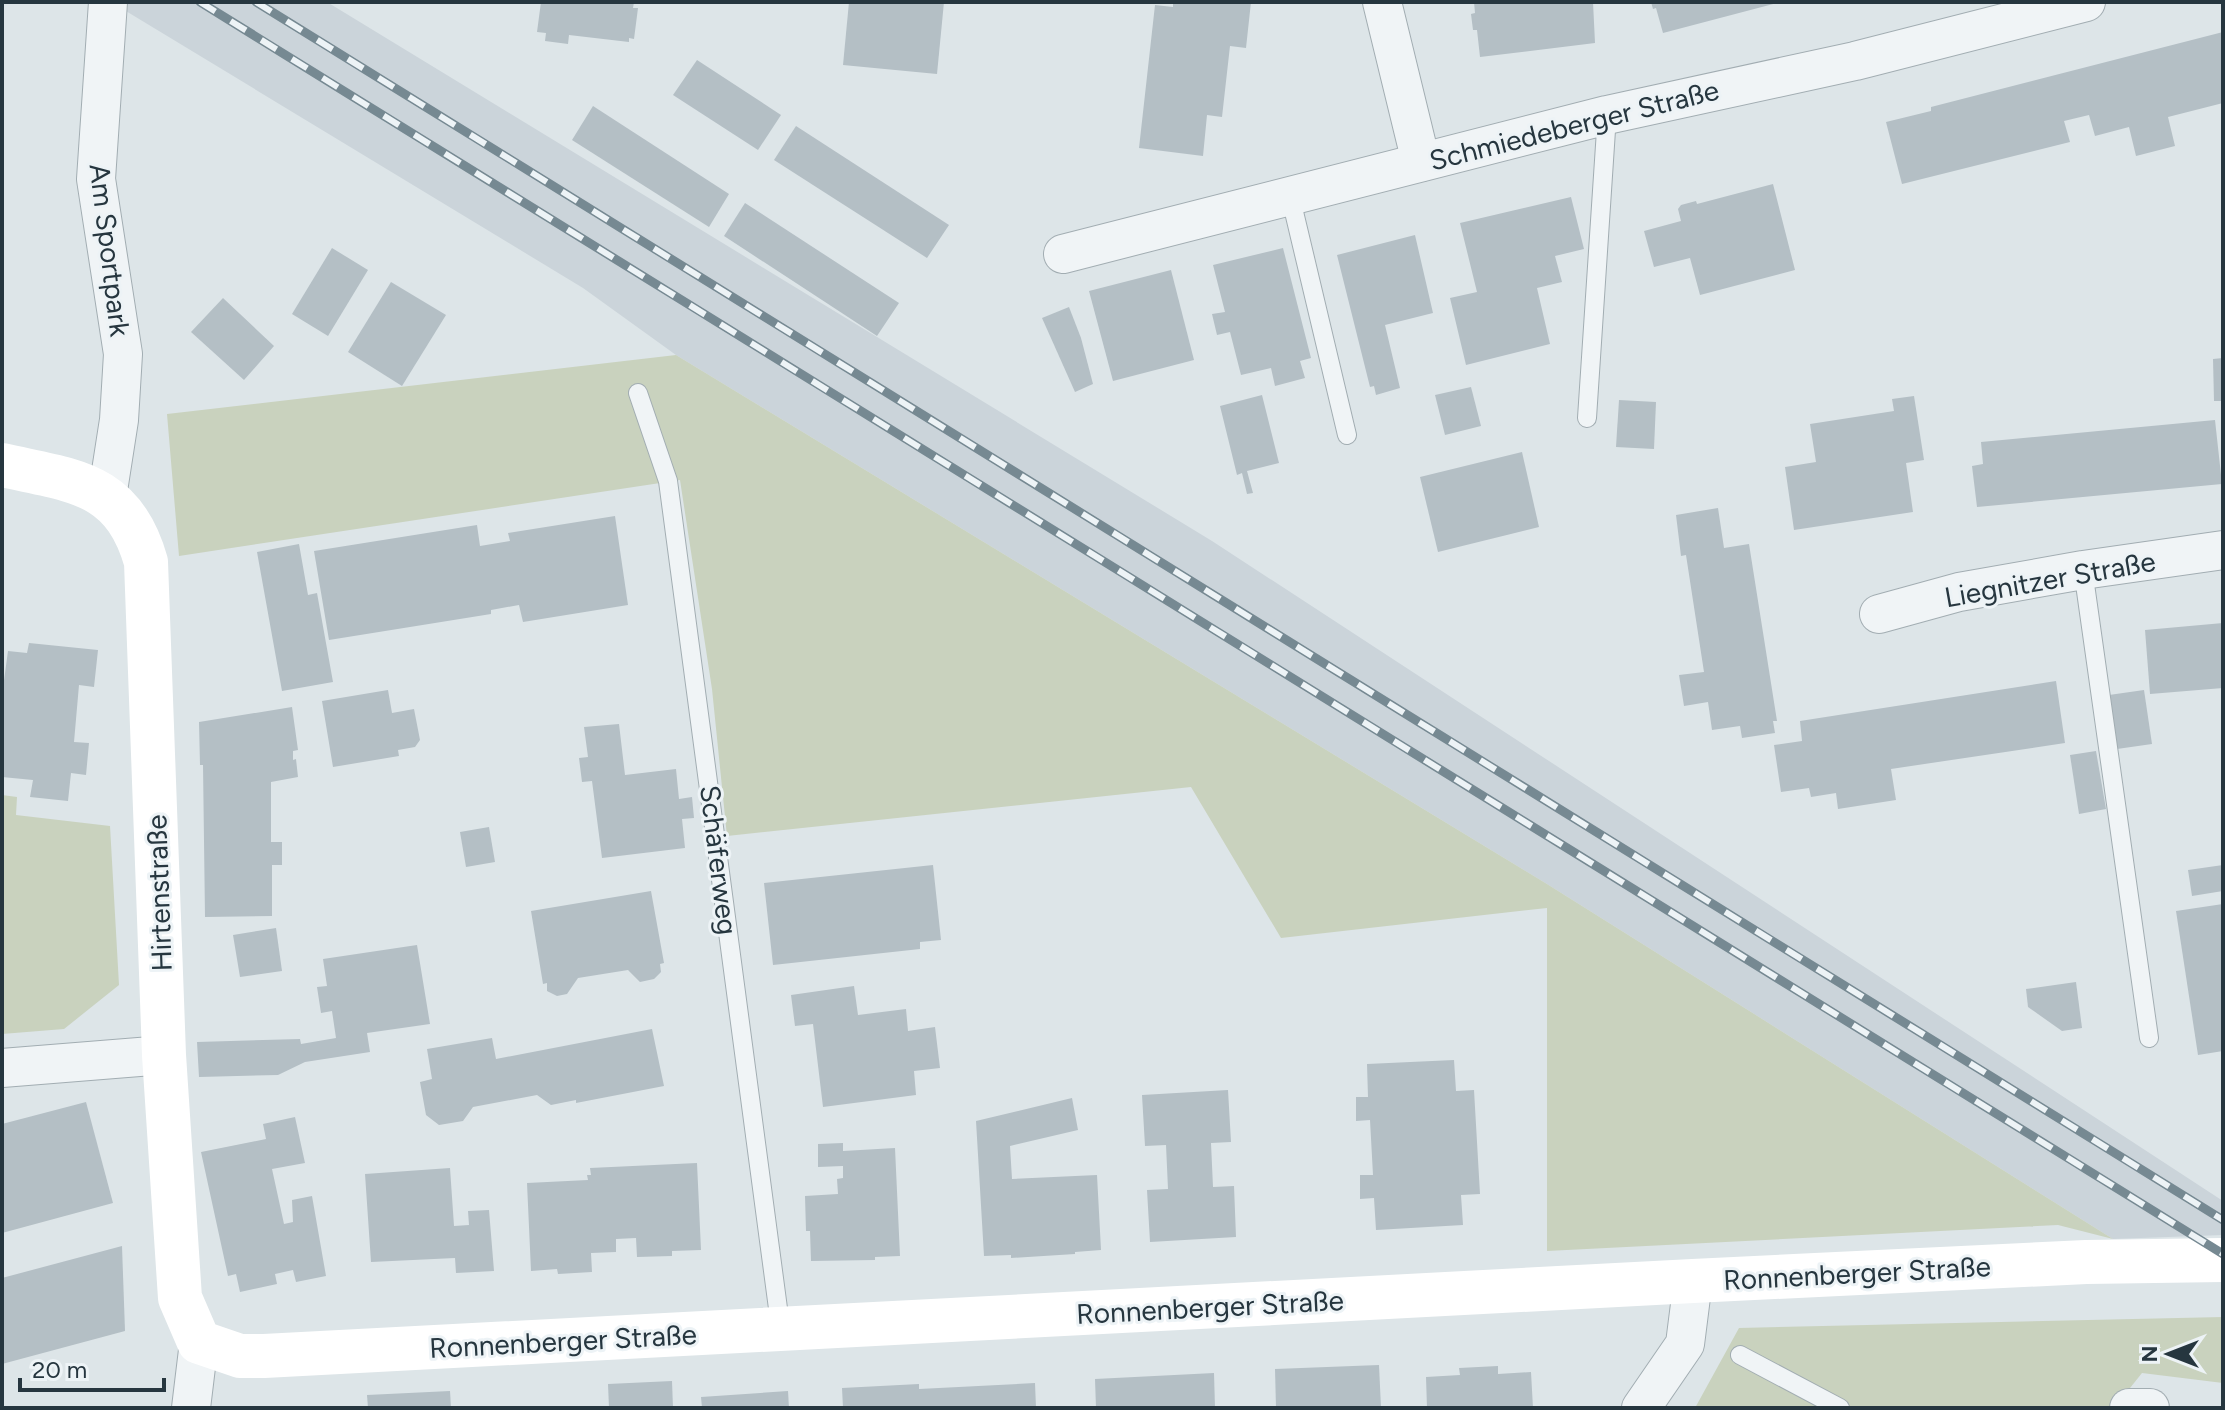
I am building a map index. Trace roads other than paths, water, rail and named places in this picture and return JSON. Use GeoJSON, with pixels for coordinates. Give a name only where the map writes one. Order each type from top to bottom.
{"type":"FeatureCollection","features":[{"type":"Feature","properties":{"kind":"street","name":"Am Sportpark"},"geometry":{"type":"LineString","coordinates":[[107,497],[119,420],[123,354],[96,179],[108,2]]}},
{"type":"Feature","properties":{"kind":"street"},"geometry":{"type":"LineString","coordinates":[[1382,2],[1421,162]]}},
{"type":"Feature","properties":{"kind":"street","name":"Schmiedeberger Straße"},"geometry":{"type":"LineString","coordinates":[[1063,254],[1607,115],[1855,61],[2086,2]]}},
{"type":"Feature","properties":{"kind":"street","name":"Hirtenstraße"},"geometry":{"type":"LineString","coordinates":[[2,465],[80,483],[107,497],[122,510],[139,539],[148,582],[164,1055],[180,1298],[199,1342]]}},
{"type":"Feature","properties":{"kind":"street","name":"Liegnitzer Straße"},"geometry":{"type":"LineString","coordinates":[[1879,614],[1959,592],[2223,550]]}},
{"type":"Feature","properties":{"kind":"street"},"geometry":{"type":"LineString","coordinates":[[2,1068],[164,1055]]}},
{"type":"Feature","properties":{"kind":"street","name":"Ronnenberger Straße"},"geometry":{"type":"LineString","coordinates":[[199,1342],[240,1356],[264,1356],[1693,1281],[2070,1263],[2223,1260]]}},
{"type":"Feature","properties":{"kind":"street"},"geometry":{"type":"LineString","coordinates":[[1641,1408],[1685,1344],[1693,1281]]}},
{"type":"Feature","properties":{"kind":"street"},"geometry":{"type":"LineString","coordinates":[[191,1408],[199,1342]]}},
{"type":"Feature","properties":{"kind":"street"},"geometry":{"type":"LineString","coordinates":[[2129,1408],[2150,1408]]}},
{"type":"Feature","properties":{"kind":"lane"},"geometry":{"type":"LineString","coordinates":[[1587,418],[1607,115]]}},
{"type":"Feature","properties":{"kind":"lane"},"geometry":{"type":"LineString","coordinates":[[1290,195],[1347,435]]}},
{"type":"Feature","properties":{"kind":"lane","name":"Schäferweg"},"geometry":{"type":"LineString","coordinates":[[638,393],[668,481],[781,1331]]}},
{"type":"Feature","properties":{"kind":"lane"},"geometry":{"type":"LineString","coordinates":[[2083,570],[2149,1038]]}},
{"type":"Feature","properties":{"kind":"lane"},"geometry":{"type":"LineString","coordinates":[[1740,1355],[1840,1408]]}},
{"type":"Feature","properties":{"kind":"railway"},"geometry":{"type":"LineString","coordinates":[[200,2],[2223,1254]]}},
{"type":"Feature","properties":{"kind":"railway"},"geometry":{"type":"LineString","coordinates":[[256,2],[2223,1220]]}}]}
